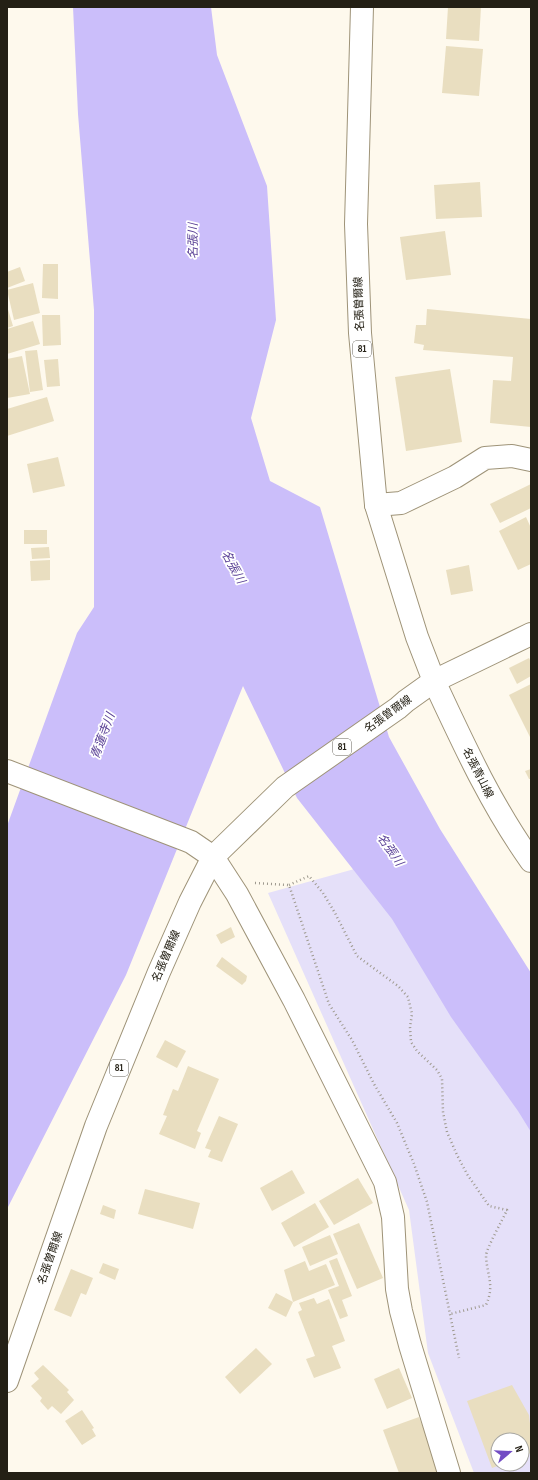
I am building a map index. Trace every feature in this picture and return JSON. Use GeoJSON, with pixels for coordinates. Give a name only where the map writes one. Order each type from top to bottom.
{"type":"FeatureCollection","features":[{"type":"Feature","properties":{"kind":"main road","name":"名張曽爾線"},"geometry":{"type":"LineString","coordinates":[[7,1381],[96,1126],[159,972],[212,857],[285,787],[434,681],[417,637],[376,505],[360,333],[357,232],[362,7]]}},
{"type":"Feature","properties":{"kind":"main road"},"geometry":{"type":"LineString","coordinates":[[376,505],[402,503],[455,477],[485,458],[512,456],[531,460]]}},
{"type":"Feature","properties":{"kind":"main road"},"geometry":{"type":"LineString","coordinates":[[434,681],[531,634]]}},
{"type":"Feature","properties":{"kind":"main road","name":"名張青山線"},"geometry":{"type":"LineString","coordinates":[[434,681],[481,782],[498,812],[531,861]]}},
{"type":"Feature","properties":{"kind":"main road"},"geometry":{"type":"LineString","coordinates":[[7,771],[191,842],[212,857],[237,894],[275,964],[385,1182],[393,1217],[397,1289],[401,1311],[449,1473]]}},
{"type":"Feature","properties":{"kind":"path"},"geometry":{"type":"LineString","coordinates":[[253,883],[289,885],[309,876],[323,893],[358,956],[398,986],[408,998],[412,1014],[410,1027],[411,1042],[417,1051],[437,1070],[442,1079],[443,1112],[447,1132],[457,1155],[467,1174],[489,1206],[507,1210],[486,1254],[491,1295],[486,1305],[450,1314]]}},
{"type":"Feature","properties":{"kind":"path"},"geometry":{"type":"LineString","coordinates":[[289,885],[329,1004],[352,1040],[374,1084],[397,1123],[414,1164],[427,1202],[459,1358]]}},
{"type":"Feature","properties":{"kind":"shaded area"},"geometry":{"type":"Polygon","coordinates":[[[358,868],[531,1078],[531,1473],[474,1473],[428,1353],[409,1210],[268,893],[358,868]]]}},
{"type":"Feature","properties":{"kind":"water"},"geometry":{"type":"Polygon","coordinates":[[[73,7],[211,7],[217,55],[267,186],[276,320],[251,418],[270,481],[320,507],[389,737],[440,829],[531,973],[531,1132],[518,1111],[451,1017],[392,919],[297,798],[243,686],[126,975],[7,1209],[7,826],[77,633],[94,607],[94,310],[78,114],[73,7]]]}},
{"type":"Feature","properties":{"kind":"building"},"geometry":{"type":"Polygon","coordinates":[[[448,7],[481,7],[479,41],[446,39],[448,7]]]}},
{"type":"Feature","properties":{"kind":"building"},"geometry":{"type":"Polygon","coordinates":[[[446,46],[483,49],[479,96],[442,93],[446,46]]]}},
{"type":"Feature","properties":{"kind":"building"},"geometry":{"type":"Polygon","coordinates":[[[480,182],[482,217],[436,219],[434,185],[480,182]]]}},
{"type":"Feature","properties":{"kind":"building"},"geometry":{"type":"Polygon","coordinates":[[[445,231],[451,275],[406,280],[400,237],[445,231]]]}},
{"type":"Feature","properties":{"kind":"building"},"geometry":{"type":"Polygon","coordinates":[[[43,264],[58,264],[58,299],[42,298],[43,264]]]}},
{"type":"Feature","properties":{"kind":"building"},"geometry":{"type":"Polygon","coordinates":[[[20,267],[25,281],[7,288],[7,272],[20,267]]]}},
{"type":"Feature","properties":{"kind":"building"},"geometry":{"type":"Polygon","coordinates":[[[33,283],[40,313],[14,320],[7,290],[33,283]]]}},
{"type":"Feature","properties":{"kind":"building"},"geometry":{"type":"Polygon","coordinates":[[[7,306],[13,326],[7,328],[7,306]]]}},
{"type":"Feature","properties":{"kind":"building"},"geometry":{"type":"Polygon","coordinates":[[[427,309],[531,319],[531,427],[490,423],[493,380],[511,381],[513,357],[423,350],[424,345],[414,343],[416,325],[426,325],[427,309]]]}},
{"type":"Feature","properties":{"kind":"building"},"geometry":{"type":"Polygon","coordinates":[[[42,315],[60,315],[61,345],[43,346],[42,315]]]}},
{"type":"Feature","properties":{"kind":"building"},"geometry":{"type":"Polygon","coordinates":[[[33,321],[40,344],[7,354],[7,329],[33,321]]]}},
{"type":"Feature","properties":{"kind":"building"},"geometry":{"type":"Polygon","coordinates":[[[37,350],[43,390],[30,392],[25,351],[37,350]]]}},
{"type":"Feature","properties":{"kind":"building"},"geometry":{"type":"Polygon","coordinates":[[[22,356],[30,394],[7,398],[7,359],[22,356]]]}},
{"type":"Feature","properties":{"kind":"building"},"geometry":{"type":"Polygon","coordinates":[[[58,359],[60,386],[47,387],[44,360],[58,359]]]}},
{"type":"Feature","properties":{"kind":"building"},"geometry":{"type":"Polygon","coordinates":[[[450,369],[462,442],[406,451],[395,377],[450,369]]]}},
{"type":"Feature","properties":{"kind":"building"},"geometry":{"type":"Polygon","coordinates":[[[47,397],[54,421],[7,436],[7,409],[47,397]]]}},
{"type":"Feature","properties":{"kind":"building"},"geometry":{"type":"Polygon","coordinates":[[[58,457],[65,486],[33,493],[27,464],[58,457]]]}},
{"type":"Feature","properties":{"kind":"building"},"geometry":{"type":"Polygon","coordinates":[[[531,484],[531,508],[500,523],[490,504],[531,484]]]}},
{"type":"Feature","properties":{"kind":"building"},"geometry":{"type":"Polygon","coordinates":[[[526,517],[531,528],[531,564],[518,570],[499,531],[526,517]]]}},
{"type":"Feature","properties":{"kind":"building"},"geometry":{"type":"Polygon","coordinates":[[[24,530],[47,530],[47,544],[24,544],[24,530]]]}},
{"type":"Feature","properties":{"kind":"building"},"geometry":{"type":"Polygon","coordinates":[[[49,547],[50,558],[32,559],[31,548],[49,547]]]}},
{"type":"Feature","properties":{"kind":"building"},"geometry":{"type":"Polygon","coordinates":[[[50,560],[50,580],[31,581],[30,561],[50,560]]]}},
{"type":"Feature","properties":{"kind":"building"},"geometry":{"type":"Polygon","coordinates":[[[469,565],[473,591],[451,595],[446,570],[469,565]]]}},
{"type":"Feature","properties":{"kind":"building"},"geometry":{"type":"Polygon","coordinates":[[[529,658],[531,662],[531,676],[517,684],[509,668],[529,658]]]}},
{"type":"Feature","properties":{"kind":"building"},"geometry":{"type":"Polygon","coordinates":[[[531,684],[531,739],[509,695],[531,684]]]}},
{"type":"Feature","properties":{"kind":"building"},"geometry":{"type":"Polygon","coordinates":[[[531,769],[531,779],[529,779],[525,771],[531,769]]]}},
{"type":"Feature","properties":{"kind":"building"},"geometry":{"type":"Polygon","coordinates":[[[231,927],[235,937],[221,944],[216,935],[231,927]]]}},
{"type":"Feature","properties":{"kind":"building"},"geometry":{"type":"Polygon","coordinates":[[[222,957],[247,976],[246,981],[242,985],[216,966],[222,957]]]}},
{"type":"Feature","properties":{"kind":"building"},"geometry":{"type":"Polygon","coordinates":[[[165,1040],[186,1051],[177,1068],[156,1057],[165,1040]]]}},
{"type":"Feature","properties":{"kind":"building"},"geometry":{"type":"Polygon","coordinates":[[[188,1066],[219,1079],[197,1131],[201,1133],[195,1149],[159,1134],[167,1116],[163,1115],[173,1089],[178,1091],[188,1066]]]}},
{"type":"Feature","properties":{"kind":"building"},"geometry":{"type":"Polygon","coordinates":[[[219,1116],[238,1124],[222,1162],[208,1157],[211,1150],[205,1148],[219,1116]]]}},
{"type":"Feature","properties":{"kind":"building"},"geometry":{"type":"Polygon","coordinates":[[[292,1170],[305,1193],[272,1211],[260,1188],[292,1170]]]}},
{"type":"Feature","properties":{"kind":"building"},"geometry":{"type":"Polygon","coordinates":[[[358,1178],[373,1203],[334,1225],[319,1201],[358,1178]]]}},
{"type":"Feature","properties":{"kind":"building"},"geometry":{"type":"Polygon","coordinates":[[[145,1189],[200,1203],[193,1229],[138,1214],[145,1189]]]}},
{"type":"Feature","properties":{"kind":"building"},"geometry":{"type":"Polygon","coordinates":[[[315,1203],[329,1227],[294,1247],[281,1223],[315,1203]]]}},
{"type":"Feature","properties":{"kind":"building"},"geometry":{"type":"Polygon","coordinates":[[[103,1205],[116,1210],[114,1219],[100,1214],[103,1205]]]}},
{"type":"Feature","properties":{"kind":"building"},"geometry":{"type":"Polygon","coordinates":[[[359,1223],[383,1278],[357,1289],[333,1234],[359,1223]]]}},
{"type":"Feature","properties":{"kind":"building"},"geometry":{"type":"Polygon","coordinates":[[[330,1235],[338,1254],[310,1266],[302,1247],[330,1235]]]}},
{"type":"Feature","properties":{"kind":"building"},"geometry":{"type":"Polygon","coordinates":[[[337,1258],[352,1296],[342,1300],[348,1316],[340,1319],[328,1290],[339,1286],[329,1261],[337,1258]]]}},
{"type":"Feature","properties":{"kind":"building"},"geometry":{"type":"Polygon","coordinates":[[[305,1261],[309,1271],[326,1264],[335,1285],[293,1302],[284,1270],[305,1261]]]}},
{"type":"Feature","properties":{"kind":"building"},"geometry":{"type":"Polygon","coordinates":[[[103,1263],[119,1269],[115,1280],[99,1273],[103,1263]]]}},
{"type":"Feature","properties":{"kind":"building"},"geometry":{"type":"Polygon","coordinates":[[[71,1269],[93,1278],[86,1295],[81,1293],[71,1317],[54,1310],[71,1269]]]}},
{"type":"Feature","properties":{"kind":"building"},"geometry":{"type":"Polygon","coordinates":[[[276,1293],[293,1302],[286,1317],[268,1308],[276,1293]]]}},
{"type":"Feature","properties":{"kind":"building"},"geometry":{"type":"Polygon","coordinates":[[[314,1298],[317,1304],[329,1299],[345,1341],[332,1346],[341,1368],[314,1378],[306,1359],[315,1356],[298,1312],[302,1310],[299,1303],[314,1298]]]}},
{"type":"Feature","properties":{"kind":"building"},"geometry":{"type":"Polygon","coordinates":[[[256,1348],[272,1364],[240,1394],[225,1377],[256,1348]]]}},
{"type":"Feature","properties":{"kind":"building"},"geometry":{"type":"Polygon","coordinates":[[[43,1365],[69,1390],[67,1392],[74,1400],[61,1414],[52,1406],[48,1410],[40,1401],[42,1398],[31,1386],[39,1379],[34,1373],[43,1365]]]}},
{"type":"Feature","properties":{"kind":"building"},"geometry":{"type":"Polygon","coordinates":[[[399,1368],[412,1398],[387,1409],[374,1379],[399,1368]]]}},
{"type":"Feature","properties":{"kind":"building"},"geometry":{"type":"Polygon","coordinates":[[[512,1385],[529,1415],[531,1432],[531,1453],[530,1432],[490,1432],[490,1463],[467,1401],[512,1385]]]}},
{"type":"Feature","properties":{"kind":"building"},"geometry":{"type":"Polygon","coordinates":[[[82,1410],[94,1428],[92,1429],[96,1436],[82,1445],[65,1421],[82,1410]]]}},
{"type":"Feature","properties":{"kind":"building"},"geometry":{"type":"Polygon","coordinates":[[[419,1417],[440,1471],[435,1473],[399,1473],[383,1430],[419,1417]]]}},
{"type":"Feature","properties":{"kind":"water label","name":"名張川"},"geometry":{"type":"Point","coordinates":[193,241]}},
{"type":"Feature","properties":{"kind":"water label","name":"名張川"},"geometry":{"type":"Point","coordinates":[233,567]}},
{"type":"Feature","properties":{"kind":"water label","name":"青蓮寺川"},"geometry":{"type":"Point","coordinates":[103,736]}},
{"type":"Feature","properties":{"kind":"water label","name":"名張川"},"geometry":{"type":"Point","coordinates":[390,850]}}]}
